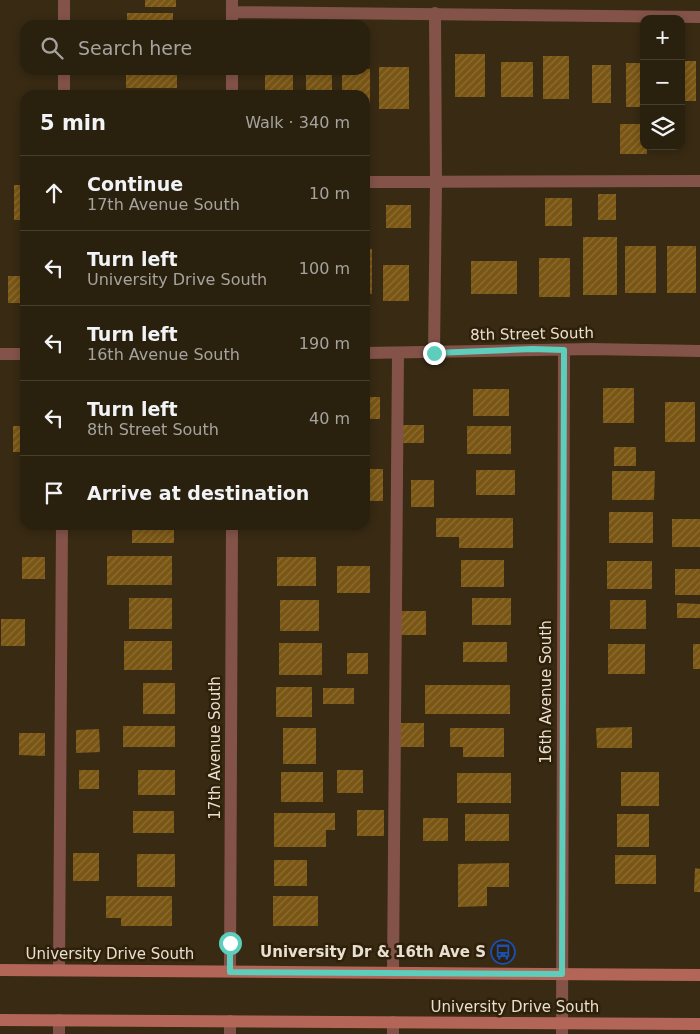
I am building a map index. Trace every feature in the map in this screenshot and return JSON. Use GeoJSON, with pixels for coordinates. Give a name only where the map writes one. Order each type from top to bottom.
{"type":"FeatureCollection","features":[{"type":"Feature","properties":{"kind":"main road","name":"University Drive South"},"geometry":{"type":"LineString","coordinates":[[0,970],[700,975]]}},
{"type":"Feature","properties":{"kind":"main road","name":"University Drive South"},"geometry":{"type":"LineString","coordinates":[[0,1020],[59,1020],[230,1028],[562,1029],[700,1024]]}},
{"type":"Feature","properties":{"kind":"street"},"geometry":{"type":"LineString","coordinates":[[64,0],[64,20]]}},
{"type":"Feature","properties":{"kind":"street"},"geometry":{"type":"LineString","coordinates":[[232,12],[700,17]]}},
{"type":"Feature","properties":{"kind":"street"},"geometry":{"type":"LineString","coordinates":[[434,353],[436,13]]}},
{"type":"Feature","properties":{"kind":"street"},"geometry":{"type":"LineString","coordinates":[[64,75],[64,90]]}},
{"type":"Feature","properties":{"kind":"street"},"geometry":{"type":"LineString","coordinates":[[232,75],[232,90]]}},
{"type":"Feature","properties":{"kind":"street"},"geometry":{"type":"LineString","coordinates":[[370,182],[700,181]]}},
{"type":"Feature","properties":{"kind":"street","name":"8th Street South"},"geometry":{"type":"LineString","coordinates":[[370,353],[434,353],[532,349],[700,351]]}},
{"type":"Feature","properties":{"kind":"street","name":"16th Avenue South"},"geometry":{"type":"LineString","coordinates":[[562,1029],[564,350]]}},
{"type":"Feature","properties":{"kind":"street"},"geometry":{"type":"LineString","coordinates":[[393,973],[398,353]]}},
{"type":"Feature","properties":{"kind":"street"},"geometry":{"type":"LineString","coordinates":[[0,354],[20,354]]}},
{"type":"Feature","properties":{"kind":"street"},"geometry":{"type":"LineString","coordinates":[[59,970],[62,530]]}},
{"type":"Feature","properties":{"kind":"street","name":"17th Avenue South"},"geometry":{"type":"LineString","coordinates":[[230,972],[232,530]]}},
{"type":"Feature","properties":{"kind":"street"},"geometry":{"type":"LineString","coordinates":[[59,1020],[59,1034]]}},
{"type":"Feature","properties":{"kind":"building"},"geometry":{"type":"Polygon","coordinates":[[[145,0],[176,0],[176,7],[145,7],[145,0]]]}},
{"type":"Feature","properties":{"kind":"building"},"geometry":{"type":"Polygon","coordinates":[[[127,13],[173,13],[173,20],[127,20],[127,13]]]}},
{"type":"Feature","properties":{"kind":"building"},"geometry":{"type":"Polygon","coordinates":[[[455,54],[485,54],[485,97],[455,97],[455,54]]]}},
{"type":"Feature","properties":{"kind":"building"},"geometry":{"type":"Polygon","coordinates":[[[543,56],[569,56],[569,99],[543,99],[543,56]]]}},
{"type":"Feature","properties":{"kind":"building"},"geometry":{"type":"Polygon","coordinates":[[[685,61],[696,61],[696,101],[685,101],[685,61]]]}},
{"type":"Feature","properties":{"kind":"building"},"geometry":{"type":"Polygon","coordinates":[[[501,62],[533,62],[533,97],[501,97],[501,62]]]}},
{"type":"Feature","properties":{"kind":"building"},"geometry":{"type":"Polygon","coordinates":[[[626,63],[640,63],[640,107],[626,107],[626,63]]]}},
{"type":"Feature","properties":{"kind":"building"},"geometry":{"type":"Polygon","coordinates":[[[592,65],[611,65],[611,103],[592,103],[592,65]]]}},
{"type":"Feature","properties":{"kind":"building"},"geometry":{"type":"Polygon","coordinates":[[[379,67],[409,67],[409,109],[379,109],[379,67]]]}},
{"type":"Feature","properties":{"kind":"building"},"geometry":{"type":"Polygon","coordinates":[[[126,75],[177,75],[177,88],[126,88],[126,75]]]}},
{"type":"Feature","properties":{"kind":"building"},"geometry":{"type":"Polygon","coordinates":[[[265,75],[293,75],[293,90],[265,90],[265,75]]]}},
{"type":"Feature","properties":{"kind":"building"},"geometry":{"type":"Polygon","coordinates":[[[306,75],[332,75],[332,90],[306,90],[306,75]]]}},
{"type":"Feature","properties":{"kind":"building"},"geometry":{"type":"Polygon","coordinates":[[[342,75],[370,75],[370,90],[342,90],[342,75]]]}},
{"type":"Feature","properties":{"kind":"building"},"geometry":{"type":"Polygon","coordinates":[[[620,124],[640,124],[640,150],[647,150],[647,154],[620,154],[620,124]]]}},
{"type":"Feature","properties":{"kind":"building"},"geometry":{"type":"Polygon","coordinates":[[[14,185],[20,185],[20,220],[14,220],[14,185]]]}},
{"type":"Feature","properties":{"kind":"building"},"geometry":{"type":"Polygon","coordinates":[[[598,194],[616,194],[616,220],[598,220],[598,194]]]}},
{"type":"Feature","properties":{"kind":"building"},"geometry":{"type":"Polygon","coordinates":[[[545,198],[572,198],[572,226],[545,226],[545,198]]]}},
{"type":"Feature","properties":{"kind":"building"},"geometry":{"type":"Polygon","coordinates":[[[386,205],[411,205],[411,228],[386,228],[386,205]]]}},
{"type":"Feature","properties":{"kind":"building"},"geometry":{"type":"Polygon","coordinates":[[[583,237],[617,237],[617,295],[583,295],[583,237]]]}},
{"type":"Feature","properties":{"kind":"building"},"geometry":{"type":"Polygon","coordinates":[[[625,246],[656,246],[656,293],[625,293],[625,246]]]}},
{"type":"Feature","properties":{"kind":"building"},"geometry":{"type":"Polygon","coordinates":[[[667,246],[696,246],[696,293],[667,293],[667,246]]]}},
{"type":"Feature","properties":{"kind":"building"},"geometry":{"type":"Polygon","coordinates":[[[370,249],[372,249],[372,294],[370,294],[370,249]]]}},
{"type":"Feature","properties":{"kind":"building"},"geometry":{"type":"Polygon","coordinates":[[[539,258],[570,258],[570,297],[539,297],[539,258]]]}},
{"type":"Feature","properties":{"kind":"building"},"geometry":{"type":"Polygon","coordinates":[[[471,261],[517,261],[517,294],[471,294],[471,261]]]}},
{"type":"Feature","properties":{"kind":"building"},"geometry":{"type":"Polygon","coordinates":[[[383,265],[409,265],[409,301],[383,301],[383,265]]]}},
{"type":"Feature","properties":{"kind":"building"},"geometry":{"type":"Polygon","coordinates":[[[8,276],[20,276],[20,303],[8,303],[8,276]]]}},
{"type":"Feature","properties":{"kind":"building"},"geometry":{"type":"Polygon","coordinates":[[[603,388],[634,388],[634,423],[603,423],[603,388]]]}},
{"type":"Feature","properties":{"kind":"building"},"geometry":{"type":"Polygon","coordinates":[[[473,389],[509,389],[509,416],[473,416],[473,389]]]}},
{"type":"Feature","properties":{"kind":"building"},"geometry":{"type":"Polygon","coordinates":[[[370,397],[380,397],[380,419],[370,419],[370,397]]]}},
{"type":"Feature","properties":{"kind":"building"},"geometry":{"type":"Polygon","coordinates":[[[665,402],[695,402],[695,442],[665,442],[665,402]]]}},
{"type":"Feature","properties":{"kind":"building"},"geometry":{"type":"Polygon","coordinates":[[[401,425],[424,425],[424,443],[401,443],[401,425]]]}},
{"type":"Feature","properties":{"kind":"building"},"geometry":{"type":"Polygon","coordinates":[[[13,426],[20,426],[20,452],[13,452],[13,426]]]}},
{"type":"Feature","properties":{"kind":"building"},"geometry":{"type":"Polygon","coordinates":[[[467,426],[511,426],[511,454],[467,454],[467,426]]]}},
{"type":"Feature","properties":{"kind":"building"},"geometry":{"type":"Polygon","coordinates":[[[614,447],[636,447],[636,466],[614,466],[614,447]]]}},
{"type":"Feature","properties":{"kind":"building"},"geometry":{"type":"Polygon","coordinates":[[[370,469],[383,469],[383,501],[370,501],[370,469]]]}},
{"type":"Feature","properties":{"kind":"building"},"geometry":{"type":"Polygon","coordinates":[[[476,470],[515,470],[515,495],[476,495],[476,470]]]}},
{"type":"Feature","properties":{"kind":"building"},"geometry":{"type":"Polygon","coordinates":[[[612,471],[655,471],[654,500],[612,500],[612,471]]]}},
{"type":"Feature","properties":{"kind":"building"},"geometry":{"type":"Polygon","coordinates":[[[411,480],[434,480],[434,507],[411,507],[411,480]]]}},
{"type":"Feature","properties":{"kind":"building"},"geometry":{"type":"Polygon","coordinates":[[[609,512],[653,512],[653,543],[609,543],[609,512]]]}},
{"type":"Feature","properties":{"kind":"building"},"geometry":{"type":"Polygon","coordinates":[[[436,518],[513,518],[513,548],[459,548],[459,537],[436,537],[436,518]]]}},
{"type":"Feature","properties":{"kind":"building"},"geometry":{"type":"Polygon","coordinates":[[[672,519],[700,519],[700,547],[672,547],[672,519]]]}},
{"type":"Feature","properties":{"kind":"building"},"geometry":{"type":"Polygon","coordinates":[[[132,530],[174,530],[174,543],[132,543],[132,530]]]}},
{"type":"Feature","properties":{"kind":"building"},"geometry":{"type":"Polygon","coordinates":[[[107,556],[172,556],[172,585],[107,585],[107,556]]]}},
{"type":"Feature","properties":{"kind":"building"},"geometry":{"type":"Polygon","coordinates":[[[22,557],[45,557],[45,579],[22,579],[22,557]]]}},
{"type":"Feature","properties":{"kind":"building"},"geometry":{"type":"Polygon","coordinates":[[[277,557],[316,557],[316,586],[277,586],[277,557]]]}},
{"type":"Feature","properties":{"kind":"building"},"geometry":{"type":"Polygon","coordinates":[[[461,560],[504,560],[504,587],[461,587],[461,560]]]}},
{"type":"Feature","properties":{"kind":"building"},"geometry":{"type":"Polygon","coordinates":[[[607,561],[652,561],[652,589],[607,589],[607,561]]]}},
{"type":"Feature","properties":{"kind":"building"},"geometry":{"type":"Polygon","coordinates":[[[337,566],[370,566],[370,593],[337,593],[337,566]]]}},
{"type":"Feature","properties":{"kind":"building"},"geometry":{"type":"Polygon","coordinates":[[[675,569],[700,569],[700,595],[675,595],[675,569]]]}},
{"type":"Feature","properties":{"kind":"building"},"geometry":{"type":"Polygon","coordinates":[[[129,598],[172,598],[172,629],[129,629],[129,598]]]}},
{"type":"Feature","properties":{"kind":"building"},"geometry":{"type":"Polygon","coordinates":[[[472,598],[511,598],[511,625],[472,625],[472,598]]]}},
{"type":"Feature","properties":{"kind":"building"},"geometry":{"type":"Polygon","coordinates":[[[280,600],[319,600],[319,631],[280,631],[280,600]]]}},
{"type":"Feature","properties":{"kind":"building"},"geometry":{"type":"Polygon","coordinates":[[[610,600],[646,600],[646,629],[610,629],[610,600]]]}},
{"type":"Feature","properties":{"kind":"building"},"geometry":{"type":"Polygon","coordinates":[[[677,603],[700,604],[700,618],[677,618],[677,603]]]}},
{"type":"Feature","properties":{"kind":"building"},"geometry":{"type":"Polygon","coordinates":[[[400,611],[426,611],[426,635],[400,635],[400,611]]]}},
{"type":"Feature","properties":{"kind":"building"},"geometry":{"type":"Polygon","coordinates":[[[1,619],[25,619],[25,646],[1,646],[1,619]]]}},
{"type":"Feature","properties":{"kind":"building"},"geometry":{"type":"Polygon","coordinates":[[[124,641],[172,641],[172,670],[124,670],[124,641]]]}},
{"type":"Feature","properties":{"kind":"building"},"geometry":{"type":"Polygon","coordinates":[[[463,642],[507,642],[507,662],[463,662],[463,642]]]}},
{"type":"Feature","properties":{"kind":"building"},"geometry":{"type":"Polygon","coordinates":[[[279,643],[322,643],[322,675],[279,675],[279,643]]]}},
{"type":"Feature","properties":{"kind":"building"},"geometry":{"type":"Polygon","coordinates":[[[608,644],[645,644],[645,674],[608,674],[608,644]]]}},
{"type":"Feature","properties":{"kind":"building"},"geometry":{"type":"Polygon","coordinates":[[[693,644],[700,644],[700,669],[693,669],[693,644]]]}},
{"type":"Feature","properties":{"kind":"building"},"geometry":{"type":"Polygon","coordinates":[[[347,653],[368,653],[368,674],[347,674],[347,653]]]}},
{"type":"Feature","properties":{"kind":"building"},"geometry":{"type":"Polygon","coordinates":[[[143,683],[175,683],[175,714],[143,714],[143,683]]]}},
{"type":"Feature","properties":{"kind":"building"},"geometry":{"type":"Polygon","coordinates":[[[425,685],[510,685],[510,714],[425,714],[425,685]]]}},
{"type":"Feature","properties":{"kind":"building"},"geometry":{"type":"Polygon","coordinates":[[[276,687],[312,687],[312,717],[276,717],[276,687]]]}},
{"type":"Feature","properties":{"kind":"building"},"geometry":{"type":"Polygon","coordinates":[[[323,688],[354,688],[354,704],[323,704],[323,688]]]}},
{"type":"Feature","properties":{"kind":"building"},"geometry":{"type":"Polygon","coordinates":[[[399,723],[424,723],[424,747],[399,747],[399,723]]]}},
{"type":"Feature","properties":{"kind":"building"},"geometry":{"type":"Polygon","coordinates":[[[123,726],[175,726],[175,747],[123,747],[123,726]]]}},
{"type":"Feature","properties":{"kind":"building"},"geometry":{"type":"Polygon","coordinates":[[[632,727],[632,748],[597,748],[596,728],[632,727]]]}},
{"type":"Feature","properties":{"kind":"building"},"geometry":{"type":"Polygon","coordinates":[[[283,728],[316,728],[316,764],[283,764],[283,728]]]}},
{"type":"Feature","properties":{"kind":"building"},"geometry":{"type":"Polygon","coordinates":[[[450,728],[504,728],[504,757],[463,757],[463,747],[450,747],[450,728]]]}},
{"type":"Feature","properties":{"kind":"building"},"geometry":{"type":"Polygon","coordinates":[[[99,729],[100,752],[76,753],[76,730],[99,729]]]}},
{"type":"Feature","properties":{"kind":"building"},"geometry":{"type":"Polygon","coordinates":[[[19,733],[45,733],[45,756],[19,755],[19,733]]]}},
{"type":"Feature","properties":{"kind":"building"},"geometry":{"type":"Polygon","coordinates":[[[79,770],[99,770],[99,789],[79,789],[79,770]]]}},
{"type":"Feature","properties":{"kind":"building"},"geometry":{"type":"Polygon","coordinates":[[[138,770],[175,770],[175,795],[138,795],[138,770]]]}},
{"type":"Feature","properties":{"kind":"building"},"geometry":{"type":"Polygon","coordinates":[[[337,770],[363,770],[363,793],[337,793],[337,770]]]}},
{"type":"Feature","properties":{"kind":"building"},"geometry":{"type":"Polygon","coordinates":[[[281,772],[323,772],[323,802],[281,802],[281,772]]]}},
{"type":"Feature","properties":{"kind":"building"},"geometry":{"type":"Polygon","coordinates":[[[621,772],[659,772],[659,806],[621,806],[621,772]]]}},
{"type":"Feature","properties":{"kind":"building"},"geometry":{"type":"Polygon","coordinates":[[[457,773],[511,773],[511,803],[457,803],[457,773]]]}},
{"type":"Feature","properties":{"kind":"building"},"geometry":{"type":"Polygon","coordinates":[[[357,810],[384,810],[384,836],[357,836],[357,810]]]}},
{"type":"Feature","properties":{"kind":"building"},"geometry":{"type":"Polygon","coordinates":[[[133,811],[174,811],[174,833],[133,833],[133,811]]]}},
{"type":"Feature","properties":{"kind":"building"},"geometry":{"type":"Polygon","coordinates":[[[274,813],[335,813],[335,830],[326,830],[326,847],[274,847],[274,813]]]}},
{"type":"Feature","properties":{"kind":"building"},"geometry":{"type":"Polygon","coordinates":[[[465,814],[509,814],[509,841],[465,841],[465,814]]]}},
{"type":"Feature","properties":{"kind":"building"},"geometry":{"type":"Polygon","coordinates":[[[617,814],[649,814],[649,847],[617,847],[617,814]]]}},
{"type":"Feature","properties":{"kind":"building"},"geometry":{"type":"Polygon","coordinates":[[[423,818],[448,818],[448,841],[423,841],[423,818]]]}},
{"type":"Feature","properties":{"kind":"building"},"geometry":{"type":"Polygon","coordinates":[[[73,853],[99,853],[99,881],[73,881],[73,853]]]}},
{"type":"Feature","properties":{"kind":"building"},"geometry":{"type":"Polygon","coordinates":[[[137,854],[175,854],[175,887],[137,887],[137,854]]]}},
{"type":"Feature","properties":{"kind":"building"},"geometry":{"type":"Polygon","coordinates":[[[615,855],[656,855],[656,884],[615,884],[615,855]]]}},
{"type":"Feature","properties":{"kind":"building"},"geometry":{"type":"Polygon","coordinates":[[[274,860],[307,860],[307,886],[274,886],[274,860]]]}},
{"type":"Feature","properties":{"kind":"building"},"geometry":{"type":"Polygon","coordinates":[[[509,863],[509,887],[487,887],[487,906],[458,907],[458,864],[509,863]]]}},
{"type":"Feature","properties":{"kind":"building"},"geometry":{"type":"Polygon","coordinates":[[[695,868],[700,869],[700,892],[694,892],[695,868]]]}},
{"type":"Feature","properties":{"kind":"building"},"geometry":{"type":"Polygon","coordinates":[[[106,896],[172,896],[172,926],[121,926],[121,918],[106,918],[106,896]]]}},
{"type":"Feature","properties":{"kind":"building"},"geometry":{"type":"Polygon","coordinates":[[[273,896],[318,896],[318,926],[273,926],[273,896]]]}},
{"type":"Feature","properties":{"kind":"place","name":"University Dr & 16th Ave S"},"geometry":{"type":"Point","coordinates":[503,952]}},
{"type":"Feature","properties":{"kind":"route"},"geometry":{"type":"LineString","coordinates":[[230,943],[230,972],[562,974],[564,350],[532,349],[434,353]]}}]}
